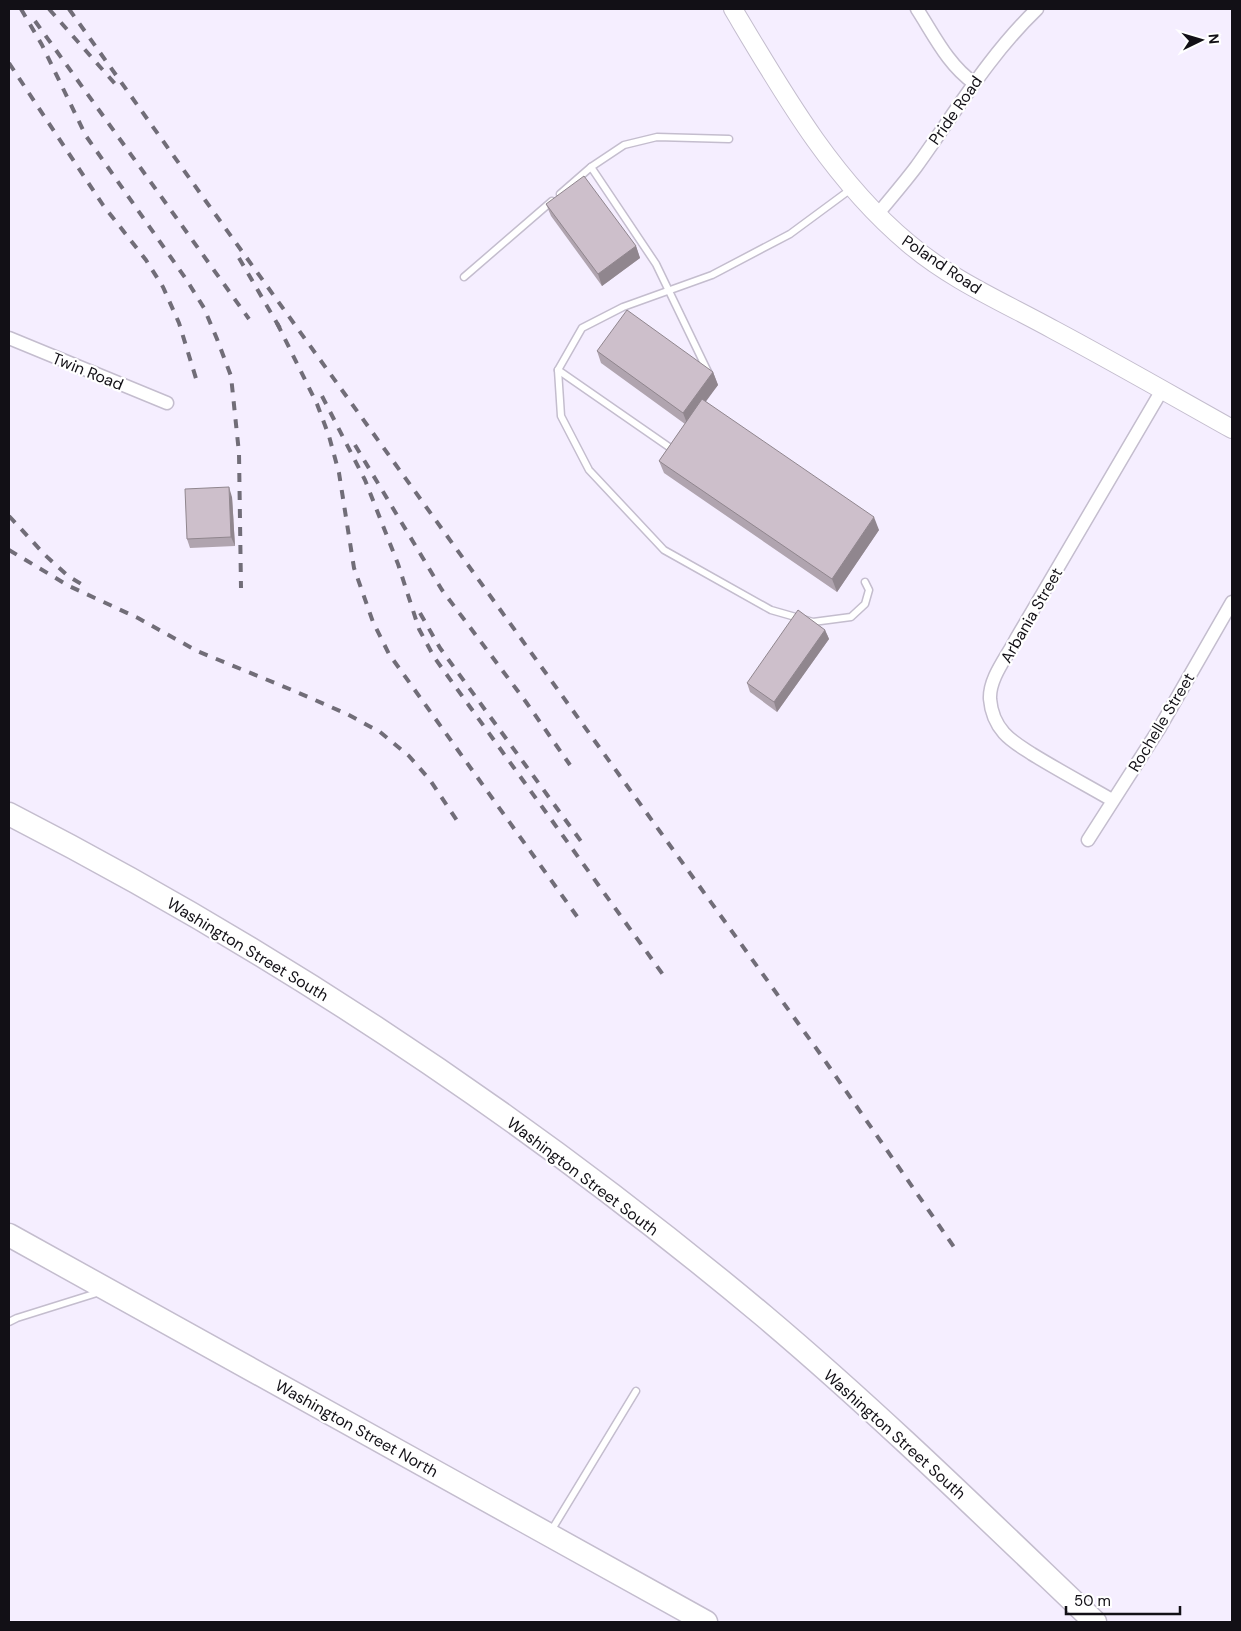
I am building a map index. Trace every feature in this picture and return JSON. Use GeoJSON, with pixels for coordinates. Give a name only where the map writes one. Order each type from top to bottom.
{"type":"FeatureCollection","features":[{"type":"Feature","properties":{"kind":"highway","name":"Washington Street South"},"geometry":{"type":"LineString","coordinates":[[9,814],[185,909],[266,958],[391,1036],[566,1161],[764,1316],[931,1465],[1095,1622]]}},
{"type":"Feature","properties":{"kind":"highway","name":"Washington Street North"},"geometry":{"type":"LineString","coordinates":[[9,1235],[706,1622]]}},
{"type":"Feature","properties":{"kind":"street","name":"Poland Road"},"geometry":{"type":"LineString","coordinates":[[733,9],[811,135],[852,188],[877,215],[909,244],[944,269],[986,294],[1055,330],[1232,429]]}},
{"type":"Feature","properties":{"kind":"street"},"geometry":{"type":"LineString","coordinates":[[917,9],[958,71],[974,83]]}},
{"type":"Feature","properties":{"kind":"street","name":"Pride Road"},"geometry":{"type":"LineString","coordinates":[[877,215],[915,168],[991,60],[1023,22],[1037,9]]}},
{"type":"Feature","properties":{"kind":"street","name":"Twin Road"},"geometry":{"type":"LineString","coordinates":[[9,338],[167,403]]}},
{"type":"Feature","properties":{"kind":"street","name":"Arbania Street"},"geometry":{"type":"LineString","coordinates":[[1112,800],[1053,767],[1013,741],[1001,730],[994,718],[990,698],[992,685],[1003,662],[1162,390]]}},
{"type":"Feature","properties":{"kind":"street","name":"Rochelle Street"},"geometry":{"type":"LineString","coordinates":[[1088,840],[1159,729],[1232,602]]}},
{"type":"Feature","properties":{"kind":"lane"},"geometry":{"type":"LineString","coordinates":[[464,277],[591,167],[624,145],[657,137],[729,139]]}},
{"type":"Feature","properties":{"kind":"lane"},"geometry":{"type":"LineString","coordinates":[[591,167],[656,264],[710,375]]}},
{"type":"Feature","properties":{"kind":"lane"},"geometry":{"type":"LineString","coordinates":[[852,188],[790,234],[712,275],[623,306],[582,328],[558,370],[561,416],[588,470],[664,550],[771,610],[814,622],[851,617],[865,604],[869,590],[865,582]]}},
{"type":"Feature","properties":{"kind":"lane"},"geometry":{"type":"LineString","coordinates":[[558,370],[669,447]]}},
{"type":"Feature","properties":{"kind":"lane"},"geometry":{"type":"LineString","coordinates":[[9,1322],[108,1290]]}},
{"type":"Feature","properties":{"kind":"lane"},"geometry":{"type":"LineString","coordinates":[[548,1535],[636,1391]]}},
{"type":"Feature","properties":{"kind":"building"},"geometry":{"type":"Polygon","coordinates":[[[584,176],[636,246],[598,274],[546,204],[584,176]]]}},
{"type":"Feature","properties":{"kind":"building"},"geometry":{"type":"Polygon","coordinates":[[[627,310],[713,372],[683,413],[597,351],[627,310]]]}},
{"type":"Feature","properties":{"kind":"building"},"geometry":{"type":"Polygon","coordinates":[[[702,399],[874,517],[832,579],[659,461],[702,399]]]}},
{"type":"Feature","properties":{"kind":"building"},"geometry":{"type":"Polygon","coordinates":[[[229,487],[231,537],[187,539],[185,489],[229,487]]]}},
{"type":"Feature","properties":{"kind":"building"},"geometry":{"type":"Polygon","coordinates":[[[798,610],[825,630],[774,702],[747,683],[798,610]]]}},
{"type":"Feature","properties":{"kind":"railway"},"geometry":{"type":"LineString","coordinates":[[21,9],[42,45],[86,136],[186,279],[204,308],[217,339],[231,376],[239,453],[241,588]]}},
{"type":"Feature","properties":{"kind":"railway"},"geometry":{"type":"LineString","coordinates":[[49,9],[117,86]]}},
{"type":"Feature","properties":{"kind":"railway"},"geometry":{"type":"LineString","coordinates":[[69,9],[821,1055],[954,1247]]}},
{"type":"Feature","properties":{"kind":"railway"},"geometry":{"type":"LineString","coordinates":[[35,21],[249,319]]}},
{"type":"Feature","properties":{"kind":"railway"},"geometry":{"type":"LineString","coordinates":[[9,63],[103,205],[146,260],[163,287],[179,323],[198,385]]}},
{"type":"Feature","properties":{"kind":"railway"},"geometry":{"type":"LineString","coordinates":[[239,258],[281,330]]}},
{"type":"Feature","properties":{"kind":"railway"},"geometry":{"type":"LineString","coordinates":[[277,323],[317,404],[329,436],[339,473],[354,568],[373,622],[389,654],[581,922]]}},
{"type":"Feature","properties":{"kind":"railway"},"geometry":{"type":"LineString","coordinates":[[322,396],[365,480],[398,564],[419,629],[434,657],[664,976]]}},
{"type":"Feature","properties":{"kind":"railway"},"geometry":{"type":"LineString","coordinates":[[355,445],[442,590],[526,702],[570,765]]}},
{"type":"Feature","properties":{"kind":"railway"},"geometry":{"type":"LineString","coordinates":[[9,516],[45,555],[68,576],[88,588]]}},
{"type":"Feature","properties":{"kind":"railway"},"geometry":{"type":"LineString","coordinates":[[9,550],[69,586],[138,618],[197,651],[347,714],[380,732],[409,756],[430,780],[458,822]]}},
{"type":"Feature","properties":{"kind":"railway"},"geometry":{"type":"LineString","coordinates":[[420,613],[440,648],[583,844]]}}]}
